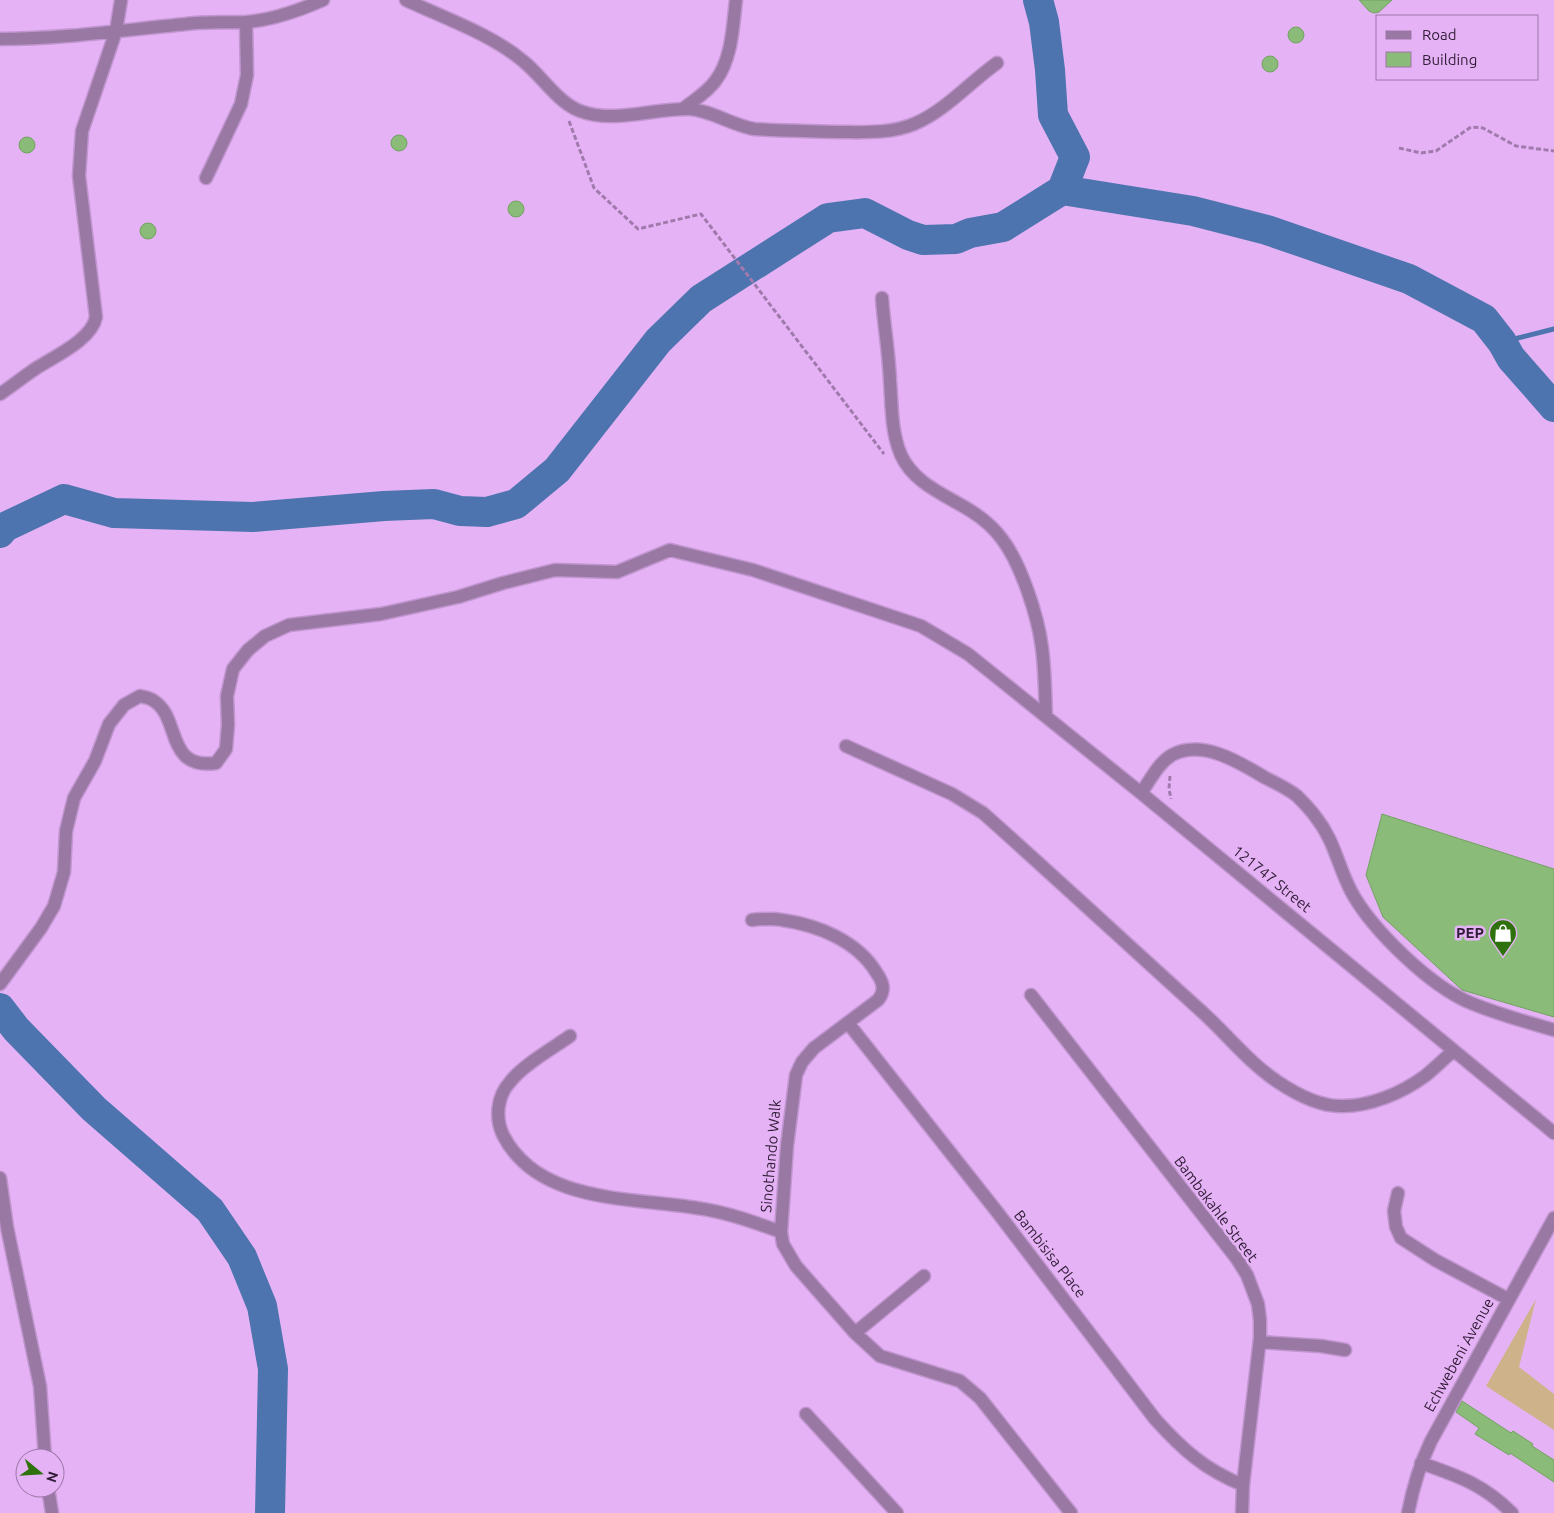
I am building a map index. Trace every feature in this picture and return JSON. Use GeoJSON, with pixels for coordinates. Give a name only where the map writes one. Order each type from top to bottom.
{"type":"FeatureCollection","features":[{"type":"Feature","properties":{"kind":"street"},"geometry":{"type":"LineString","coordinates":[[0,394],[70,347],[88,332],[95,323],[96,317],[79,176],[82,131],[116,31],[121,0]]}},
{"type":"Feature","properties":{"kind":"street"},"geometry":{"type":"LineString","coordinates":[[0,39],[116,31],[206,21],[246,22],[282,16],[323,0]]}},
{"type":"Feature","properties":{"kind":"street"},"geometry":{"type":"LineString","coordinates":[[406,0],[501,44],[524,61],[561,98],[577,110],[590,114],[611,116],[684,109],[707,112],[742,127],[754,129],[857,132],[898,129],[915,124],[931,114],[958,96],[977,77],[997,63]]}},
{"type":"Feature","properties":{"kind":"street"},"geometry":{"type":"LineString","coordinates":[[684,109],[716,82],[722,70],[728,51],[736,0]]}},
{"type":"Feature","properties":{"kind":"street"},"geometry":{"type":"LineString","coordinates":[[206,178],[241,104],[247,75],[246,22]]}},
{"type":"Feature","properties":{"kind":"street"},"geometry":{"type":"LineString","coordinates":[[882,298],[892,417],[897,444],[908,466],[917,477],[973,512],[990,526],[1002,539],[1015,560],[1038,624],[1042,648],[1046,716]]}},
{"type":"Feature","properties":{"kind":"street","name":"121747 Street"},"geometry":{"type":"LineString","coordinates":[[0,984],[41,928],[54,906],[64,872],[66,831],[74,798],[95,761],[109,724],[124,705],[140,696],[154,700],[165,711],[178,747],[189,759],[204,765],[216,763],[226,749],[228,725],[227,696],[233,669],[248,650],[265,636],[289,625],[381,614],[458,597],[555,570],[617,572],[670,550],[753,570],[922,626],[968,654],[1142,793],[1554,1133]]}},
{"type":"Feature","properties":{"kind":"street"},"geometry":{"type":"LineString","coordinates":[[846,746],[952,794],[983,813],[1202,1012],[1255,1065],[1278,1082],[1302,1096],[1320,1103],[1340,1106],[1364,1104],[1399,1092],[1425,1076],[1453,1051]]}},
{"type":"Feature","properties":{"kind":"street"},"geometry":{"type":"LineString","coordinates":[[1142,793],[1160,766],[1172,755],[1186,750],[1203,750],[1222,755],[1272,781],[1298,797],[1315,816],[1328,834],[1351,890],[1366,916],[1420,971],[1464,1000],[1554,1030]]}},
{"type":"Feature","properties":{"kind":"street","name":"Sinothando Walk"},"geometry":{"type":"LineString","coordinates":[[752,920],[781,919],[801,924],[822,930],[853,946],[870,962],[883,984],[884,990],[878,1000],[807,1054],[796,1075],[787,1146],[781,1232],[783,1244],[796,1266],[855,1333],[880,1356],[960,1381],[971,1389],[1071,1513]]}},
{"type":"Feature","properties":{"kind":"street","name":"Bambakahle Street"},"geometry":{"type":"LineString","coordinates":[[1031,995],[1237,1259],[1247,1275],[1258,1304],[1260,1342],[1243,1485],[1242,1513]]}},
{"type":"Feature","properties":{"kind":"street","name":"Bambisisa Place"},"geometry":{"type":"LineString","coordinates":[[848,1023],[1155,1419],[1176,1443],[1196,1460],[1217,1474],[1243,1485]]}},
{"type":"Feature","properties":{"kind":"street"},"geometry":{"type":"LineString","coordinates":[[570,1036],[510,1081],[501,1094],[498,1110],[500,1128],[508,1145],[521,1160],[540,1175],[562,1186],[594,1195],[698,1208],[757,1223],[781,1232]]}},
{"type":"Feature","properties":{"kind":"street"},"geometry":{"type":"LineString","coordinates":[[0,1178],[7,1226],[40,1386],[44,1448]]}},
{"type":"Feature","properties":{"kind":"street"},"geometry":{"type":"LineString","coordinates":[[1398,1193],[1394,1211],[1396,1227],[1401,1238],[1435,1260],[1508,1299]]}},
{"type":"Feature","properties":{"kind":"street","name":"Echwebeni Avenue"},"geometry":{"type":"LineString","coordinates":[[1408,1513],[1421,1462],[1431,1441],[1554,1218]]}},
{"type":"Feature","properties":{"kind":"street"},"geometry":{"type":"LineString","coordinates":[[855,1333],[924,1276]]}},
{"type":"Feature","properties":{"kind":"street"},"geometry":{"type":"LineString","coordinates":[[1260,1342],[1321,1346],[1345,1350]]}},
{"type":"Feature","properties":{"kind":"street"},"geometry":{"type":"LineString","coordinates":[[806,1414],[897,1513]]}},
{"type":"Feature","properties":{"kind":"street"},"geometry":{"type":"LineString","coordinates":[[1421,1462],[1472,1482],[1493,1495],[1512,1513]]}},
{"type":"Feature","properties":{"kind":"street"},"geometry":{"type":"LineString","coordinates":[[50,1498],[52,1513]]}},
{"type":"Feature","properties":{"kind":"path"},"geometry":{"type":"LineString","coordinates":[[561,98],[594,188],[638,229],[701,214],[881,450]]}},
{"type":"Feature","properties":{"kind":"path"},"geometry":{"type":"LineString","coordinates":[[1399,148],[1421,153],[1436,151],[1471,127],[1483,128],[1516,146],[1554,151]]}},
{"type":"Feature","properties":{"kind":"path"},"geometry":{"type":"LineString","coordinates":[[1172,755],[1169,789],[1172,805],[1181,826]]}},
{"type":"Feature","properties":{"kind":"shaded area"},"geometry":{"type":"Polygon","coordinates":[[[1536,1299],[1519,1367],[1554,1394],[1554,1430],[1486,1386],[1536,1299]]]}},
{"type":"Feature","properties":{"kind":"building"},"geometry":{"type":"Polygon","coordinates":[[[1359,0],[1392,0],[1379,12],[1374,13],[1369,11],[1359,0]]]}},
{"type":"Feature","properties":{"kind":"building"},"geometry":{"type":"Polygon","coordinates":[[[1293,27],[1299,27],[1304,32],[1302,41],[1293,43],[1288,38],[1288,32],[1293,27]]]}},
{"type":"Feature","properties":{"kind":"building"},"geometry":{"type":"Polygon","coordinates":[[[1267,56],[1273,56],[1278,61],[1276,70],[1267,72],[1262,67],[1262,61],[1267,56]]]}},
{"type":"Feature","properties":{"kind":"building"},"geometry":{"type":"Polygon","coordinates":[[[396,135],[402,135],[407,140],[405,149],[396,151],[391,146],[391,140],[396,135]]]}},
{"type":"Feature","properties":{"kind":"building"},"geometry":{"type":"Polygon","coordinates":[[[24,137],[30,137],[35,142],[33,151],[24,153],[19,148],[19,142],[24,137]]]}},
{"type":"Feature","properties":{"kind":"building"},"geometry":{"type":"Polygon","coordinates":[[[513,201],[519,201],[524,206],[522,215],[513,217],[508,212],[508,206],[513,201]]]}},
{"type":"Feature","properties":{"kind":"building"},"geometry":{"type":"Polygon","coordinates":[[[145,223],[151,223],[156,228],[154,237],[145,239],[140,234],[140,228],[145,223]]]}},
{"type":"Feature","properties":{"kind":"building"},"geometry":{"type":"Polygon","coordinates":[[[1382,814],[1554,869],[1554,1017],[1462,990],[1383,917],[1366,875],[1382,814]]]}},
{"type":"Feature","properties":{"kind":"building"},"geometry":{"type":"Polygon","coordinates":[[[1462,1401],[1511,1433],[1513,1431],[1554,1460],[1554,1482],[1510,1453],[1509,1455],[1475,1434],[1479,1428],[1456,1412],[1462,1401]]]}},
{"type":"Feature","properties":{"kind":"waterway"},"geometry":{"type":"LineString","coordinates":[[1038,0],[1044,22],[1053,115],[1075,157],[1062,190]]}},
{"type":"Feature","properties":{"kind":"waterway"},"geometry":{"type":"LineString","coordinates":[[0,533],[5,527],[64,499],[114,513],[253,517],[384,506],[434,504],[460,511],[487,512],[516,504],[557,470],[658,341],[701,299],[828,218],[865,213],[908,235],[923,240],[956,239],[970,233],[1003,227],[1062,190],[1193,211],[1267,230],[1409,279],[1484,319],[1502,342],[1511,358],[1554,407]]}},
{"type":"Feature","properties":{"kind":"waterway"},"geometry":{"type":"LineString","coordinates":[[1502,342],[1554,329]]}},
{"type":"Feature","properties":{"kind":"waterway"},"geometry":{"type":"LineString","coordinates":[[0,1008],[16,1029],[94,1109],[210,1210],[242,1257],[262,1306],[273,1369],[270,1513]]}},
{"type":"Feature","properties":{"kind":"place","name":"PEP"},"geometry":{"type":"Point","coordinates":[1503,957]}}]}
